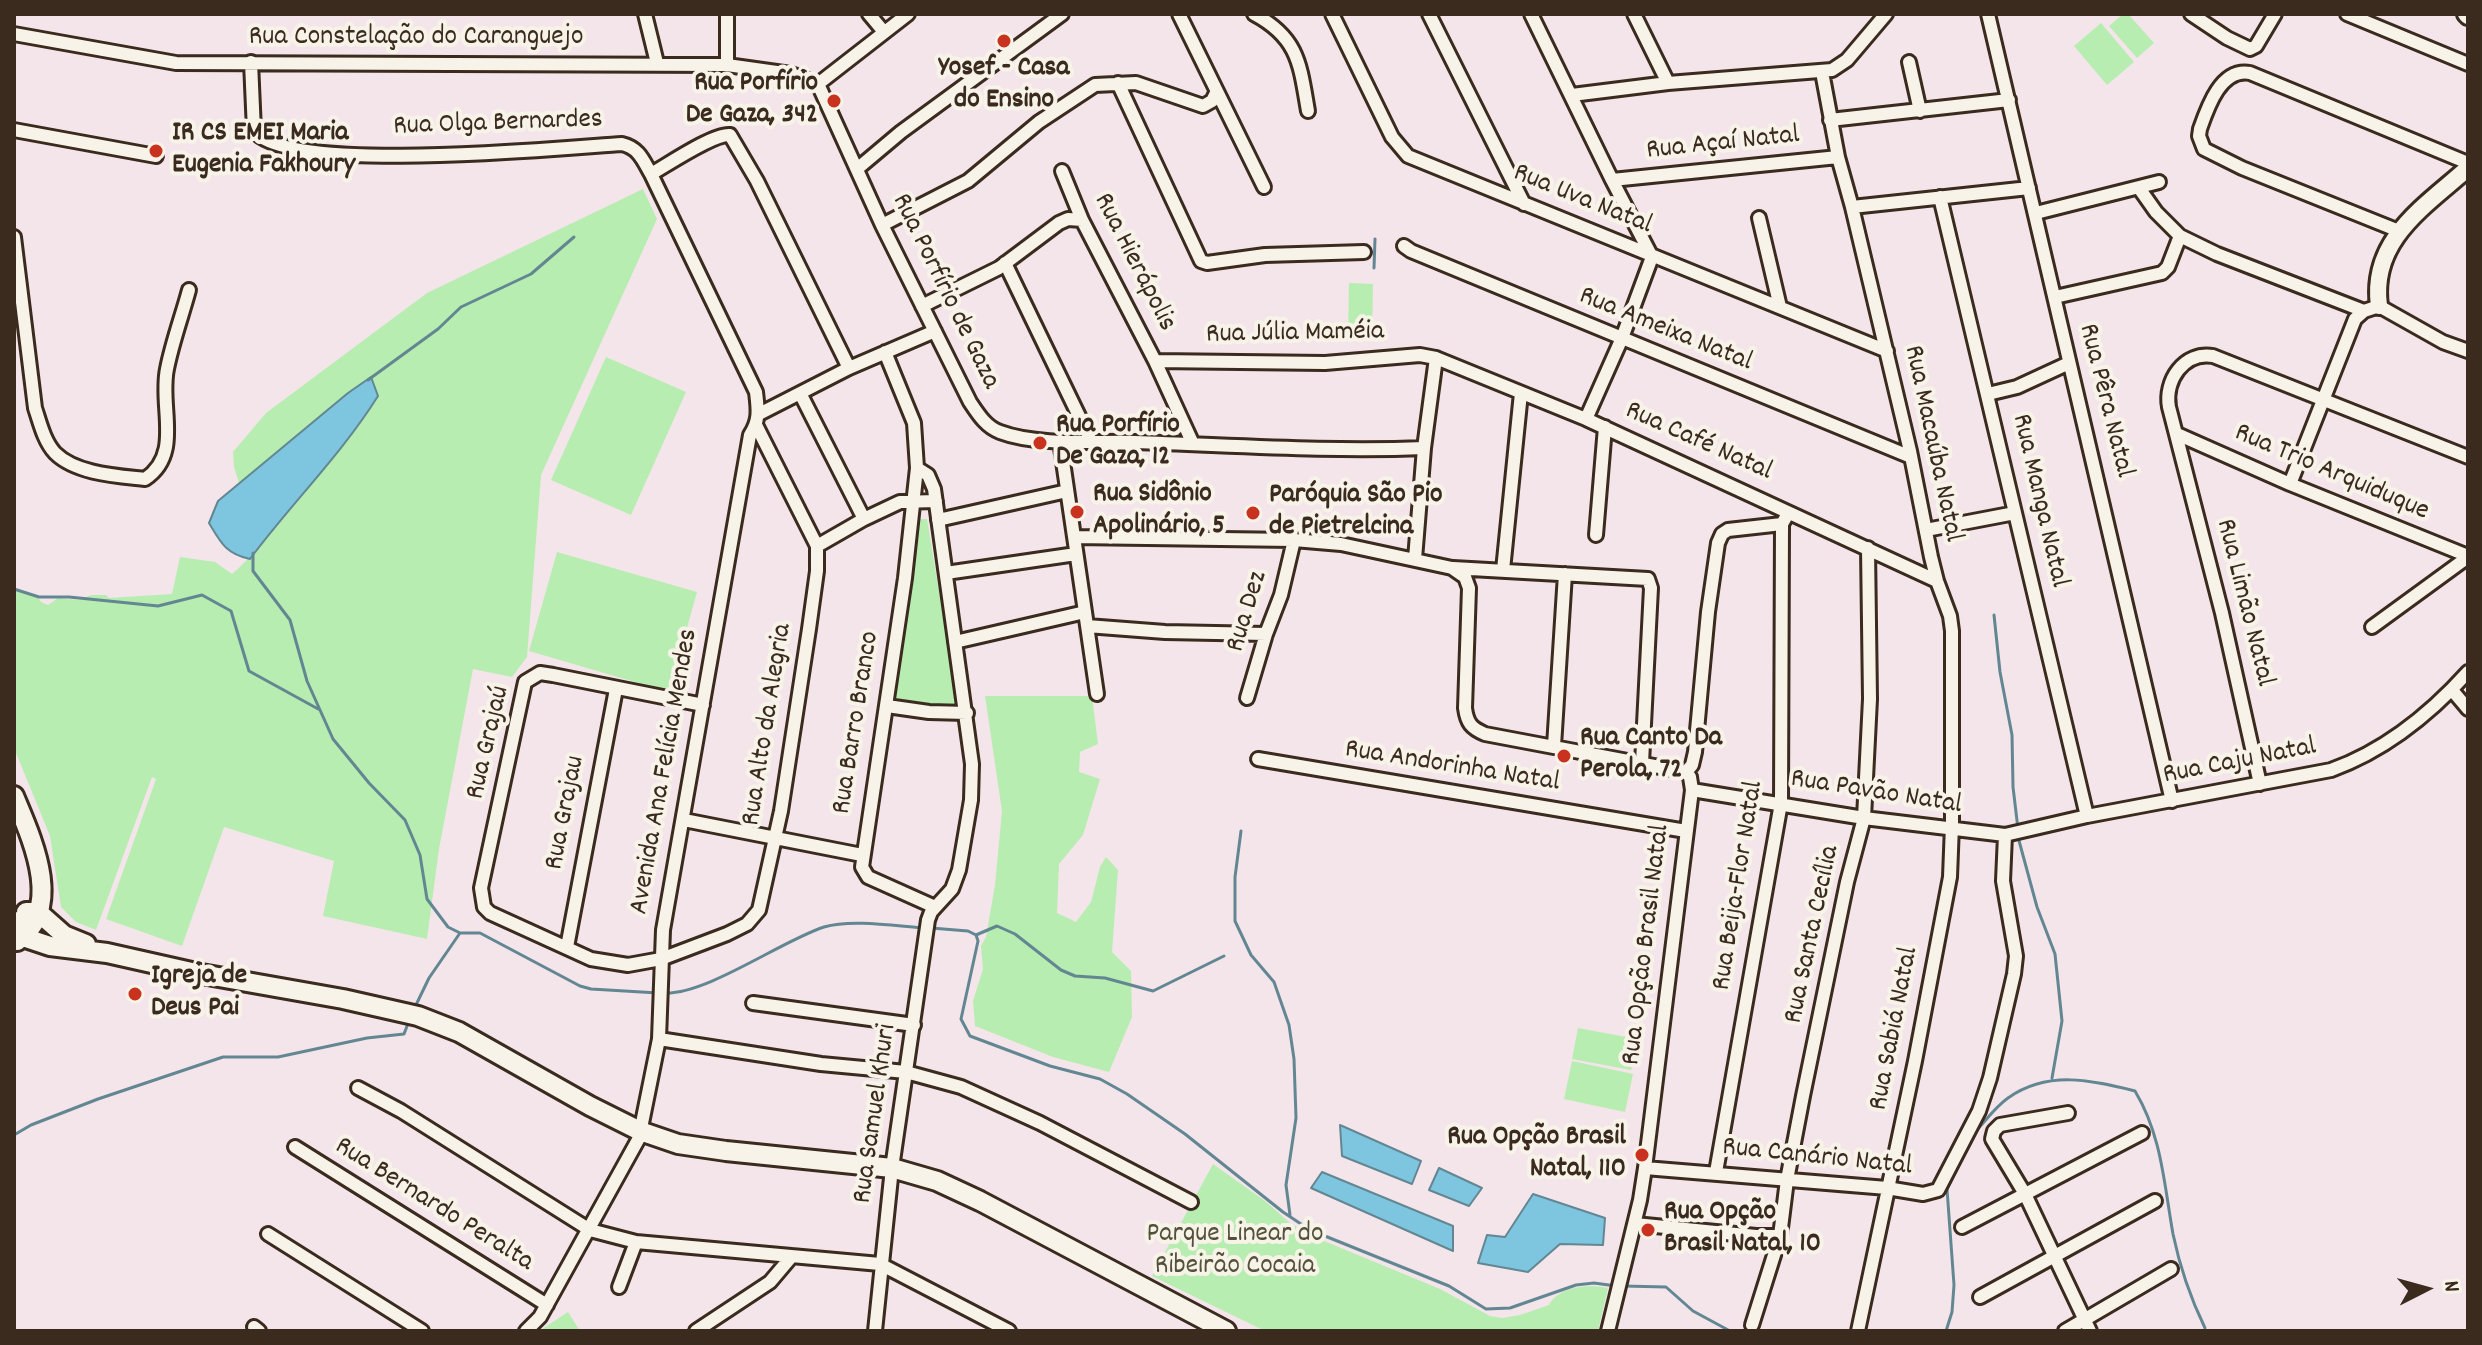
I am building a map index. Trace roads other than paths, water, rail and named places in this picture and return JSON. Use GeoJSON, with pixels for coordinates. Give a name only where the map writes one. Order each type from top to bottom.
{"type":"FeatureCollection","features":[{"type":"Feature","properties":{"kind":"main road"},"geometry":{"type":"LineString","coordinates":[[14,796],[34,846],[28,921],[50,946],[107,953],[411,1015],[459,1032],[590,1106],[640,1131],[678,1144],[892,1168],[937,1181],[1226,1331]]}},
{"type":"Feature","properties":{"kind":"main road"},"geometry":{"type":"LineString","coordinates":[[28,921],[107,953]]}},
{"type":"Feature","properties":{"kind":"street"},"geometry":{"type":"LineString","coordinates":[[645,14],[657,63]]}},
{"type":"Feature","properties":{"kind":"street"},"geometry":{"type":"LineString","coordinates":[[727,14],[727,65]]}},
{"type":"Feature","properties":{"kind":"street"},"geometry":{"type":"LineString","coordinates":[[869,14],[884,32]]}},
{"type":"Feature","properties":{"kind":"street"},"geometry":{"type":"LineString","coordinates":[[818,84],[908,14]]}},
{"type":"Feature","properties":{"kind":"street"},"geometry":{"type":"LineString","coordinates":[[857,169],[901,132],[1062,14]]}},
{"type":"Feature","properties":{"kind":"street"},"geometry":{"type":"LineString","coordinates":[[1179,14],[1264,187]]}},
{"type":"Feature","properties":{"kind":"street"},"geometry":{"type":"LineString","coordinates":[[1254,14],[1289,40],[1298,58],[1308,111]]}},
{"type":"Feature","properties":{"kind":"street","name":"Rua Uva Natal"},"geometry":{"type":"LineString","coordinates":[[1332,14],[1392,137],[1405,154],[1887,351]]}},
{"type":"Feature","properties":{"kind":"street"},"geometry":{"type":"LineString","coordinates":[[1429,14],[1524,204]]}},
{"type":"Feature","properties":{"kind":"street"},"geometry":{"type":"LineString","coordinates":[[1531,14],[1652,257],[1622,338],[1586,419]]}},
{"type":"Feature","properties":{"kind":"street"},"geometry":{"type":"LineString","coordinates":[[1634,14],[1668,83]]}},
{"type":"Feature","properties":{"kind":"street"},"geometry":{"type":"LineString","coordinates":[[1572,95],[1668,83],[1832,70],[1847,60],[1886,14]]}},
{"type":"Feature","properties":{"kind":"street","name":"Rua Pêra Natal"},"geometry":{"type":"LineString","coordinates":[[1988,14],[2172,801]]}},
{"type":"Feature","properties":{"kind":"street"},"geometry":{"type":"LineString","coordinates":[[2191,14],[2247,48],[2256,46],[2275,14]]}},
{"type":"Feature","properties":{"kind":"street"},"geometry":{"type":"LineString","coordinates":[[2347,14],[2468,64]]}},
{"type":"Feature","properties":{"kind":"street","name":"Rua Constelação do Caranguejo"},"geometry":{"type":"LineString","coordinates":[[14,34],[176,63],[727,65],[791,74],[818,84]]}},
{"type":"Feature","properties":{"kind":"street","name":"Rua Olga Bernardes"},"geometry":{"type":"LineString","coordinates":[[251,62],[254,131],[263,140],[283,148],[314,153],[504,154],[622,144],[638,152],[756,392],[758,420],[817,546]]}},
{"type":"Feature","properties":{"kind":"street"},"geometry":{"type":"LineString","coordinates":[[1909,62],[1920,111]]}},
{"type":"Feature","properties":{"kind":"street"},"geometry":{"type":"LineString","coordinates":[[2290,484],[2355,319],[2372,309],[2387,251],[2399,231],[2468,166],[2347,111],[2243,71],[2233,73],[2225,80],[2200,129],[2204,149],[2399,231]]}},
{"type":"Feature","properties":{"kind":"street","name":"Rua Macaúba Natal"},"geometry":{"type":"LineString","coordinates":[[1822,72],[1838,157],[1887,351],[1937,581],[1950,616],[1952,830]]}},
{"type":"Feature","properties":{"kind":"street"},"geometry":{"type":"LineString","coordinates":[[882,225],[968,181],[1039,122],[1090,87],[1104,83],[1148,85],[1203,106],[1212,101],[1216,93]]}},
{"type":"Feature","properties":{"kind":"street"},"geometry":{"type":"LineString","coordinates":[[1118,83],[1201,261],[1207,263],[1265,255],[1364,252]]}},
{"type":"Feature","properties":{"kind":"street","name":"Rua Porfírio de Gaza"},"geometry":{"type":"LineString","coordinates":[[818,84],[882,225],[970,402],[984,421],[1003,433],[1060,441],[1353,450],[1424,448]]}},
{"type":"Feature","properties":{"kind":"street"},"geometry":{"type":"LineString","coordinates":[[1830,120],[2009,100]]}},
{"type":"Feature","properties":{"kind":"street"},"geometry":{"type":"LineString","coordinates":[[14,130],[156,156]]}},
{"type":"Feature","properties":{"kind":"street"},"geometry":{"type":"LineString","coordinates":[[651,174],[725,134],[730,135],[757,181],[849,368]]}},
{"type":"Feature","properties":{"kind":"street","name":"Rua Açaí Natal"},"geometry":{"type":"LineString","coordinates":[[1612,180],[1838,157]]}},
{"type":"Feature","properties":{"kind":"street","name":"Rua Hierápolis"},"geometry":{"type":"LineString","coordinates":[[1062,171],[1082,220],[1155,361],[1193,444]]}},
{"type":"Feature","properties":{"kind":"street"},"geometry":{"type":"LineString","coordinates":[[2036,213],[2159,182]]}},
{"type":"Feature","properties":{"kind":"street"},"geometry":{"type":"LineString","coordinates":[[1852,207],[2029,188]]}},
{"type":"Feature","properties":{"kind":"street"},"geometry":{"type":"LineString","coordinates":[[2139,188],[2156,212],[2180,236],[2226,258],[2372,309],[2468,351]]}},
{"type":"Feature","properties":{"kind":"street","name":"Rua Manga Natal"},"geometry":{"type":"LineString","coordinates":[[1940,197],[2087,816]]}},
{"type":"Feature","properties":{"kind":"street"},"geometry":{"type":"LineString","coordinates":[[1759,218],[1780,307]]}},
{"type":"Feature","properties":{"kind":"street"},"geometry":{"type":"LineString","coordinates":[[922,306],[1005,263],[1059,223],[1068,219],[1082,220]]}},
{"type":"Feature","properties":{"kind":"street"},"geometry":{"type":"LineString","coordinates":[[2055,297],[2165,271],[2180,236]]}},
{"type":"Feature","properties":{"kind":"street"},"geometry":{"type":"LineString","coordinates":[[14,237],[35,408],[43,434],[56,454],[76,466],[99,473],[145,479],[156,472],[165,456],[166,372],[189,290]]}},
{"type":"Feature","properties":{"kind":"street","name":"Rua Ameixa Natal"},"geometry":{"type":"LineString","coordinates":[[1404,246],[1494,287],[1911,457]]}},
{"type":"Feature","properties":{"kind":"street"},"geometry":{"type":"LineString","coordinates":[[1005,263],[1091,441]]}},
{"type":"Feature","properties":{"kind":"street"},"geometry":{"type":"LineString","coordinates":[[758,420],[800,393],[849,368],[935,331]]}},
{"type":"Feature","properties":{"kind":"street"},"geometry":{"type":"LineString","coordinates":[[817,546],[900,502],[936,501],[932,481],[917,468],[914,423],[885,352]]}},
{"type":"Feature","properties":{"kind":"street","name":"Rua Limão Natal"},"geometry":{"type":"LineString","coordinates":[[2260,784],[2242,698],[2167,396],[2168,387],[2181,366],[2207,354],[2324,399]]}},
{"type":"Feature","properties":{"kind":"street","name":"Rua Júlia Maméia"},"geometry":{"type":"LineString","coordinates":[[1155,361],[1325,363],[1406,356],[1436,358]]}},
{"type":"Feature","properties":{"kind":"street"},"geometry":{"type":"LineString","coordinates":[[1415,559],[1424,448],[1436,358]]}},
{"type":"Feature","properties":{"kind":"street","name":"Rua Café Natal"},"geometry":{"type":"LineString","coordinates":[[1436,358],[1605,427],[1937,581]]}},
{"type":"Feature","properties":{"kind":"street"},"geometry":{"type":"LineString","coordinates":[[1988,394],[2036,379],[2069,363]]}},
{"type":"Feature","properties":{"kind":"street"},"geometry":{"type":"LineString","coordinates":[[800,393],[864,519]]}},
{"type":"Feature","properties":{"kind":"street"},"geometry":{"type":"LineString","coordinates":[[1503,570],[1521,393]]}},
{"type":"Feature","properties":{"kind":"street"},"geometry":{"type":"LineString","coordinates":[[2324,399],[2468,457]]}},
{"type":"Feature","properties":{"kind":"street","name":"Avenida Ana Felícia Mendes"},"geometry":{"type":"LineString","coordinates":[[526,1331],[534,1326],[547,1305],[639,1138],[659,1039],[663,930],[750,435],[758,420]]}},
{"type":"Feature","properties":{"kind":"street"},"geometry":{"type":"LineString","coordinates":[[1165,443],[1177,434],[1181,420]]}},
{"type":"Feature","properties":{"kind":"street"},"geometry":{"type":"LineString","coordinates":[[1596,535],[1605,427]]}},
{"type":"Feature","properties":{"kind":"street","name":"Rua Trio Arquiduque"},"geometry":{"type":"LineString","coordinates":[[2177,434],[2290,484],[2468,556]]}},
{"type":"Feature","properties":{"kind":"street"},"geometry":{"type":"LineString","coordinates":[[1060,441],[1097,694]]}},
{"type":"Feature","properties":{"kind":"street","name":"Rua Barro Branco"},"geometry":{"type":"LineString","coordinates":[[917,468],[887,706],[862,867],[868,877],[935,907]]}},
{"type":"Feature","properties":{"kind":"street"},"geometry":{"type":"LineString","coordinates":[[938,520],[1067,491]]}},
{"type":"Feature","properties":{"kind":"street","name":"Rua Samuel Khuri"},"geometry":{"type":"LineString","coordinates":[[875,1331],[892,1168],[928,920],[935,907],[952,889],[959,870],[971,800],[972,764],[967,713],[936,501]]}},
{"type":"Feature","properties":{"kind":"street","name":"Rua Beija-Flor Natal"},"geometry":{"type":"LineString","coordinates":[[1716,1172],[1781,803],[1782,524],[1789,511]]}},
{"type":"Feature","properties":{"kind":"street"},"geometry":{"type":"LineString","coordinates":[[1926,530],[2015,513]]}},
{"type":"Feature","properties":{"kind":"street"},"geometry":{"type":"LineString","coordinates":[[1452,568],[1465,577],[1469,588],[1466,721],[1472,728],[1485,734],[1686,772],[1692,765],[1695,752],[1710,597],[1722,534],[1738,527],[1782,524]]}},
{"type":"Feature","properties":{"kind":"street"},"geometry":{"type":"LineString","coordinates":[[1074,537],[1294,540],[1341,544],[1452,568],[1646,578],[1651,588],[1642,763]]}},
{"type":"Feature","properties":{"kind":"street","name":"Rua Dez"},"geometry":{"type":"LineString","coordinates":[[1247,698],[1281,595],[1294,540]]}},
{"type":"Feature","properties":{"kind":"street","name":"Rua Alto da Alegria"},"geometry":{"type":"LineString","coordinates":[[661,959],[747,924],[759,910],[776,838],[809,629],[817,546]]}},
{"type":"Feature","properties":{"kind":"street","name":"Rua Santa Cecília"},"geometry":{"type":"LineString","coordinates":[[1752,1325],[1780,1236],[1787,1180],[1841,913],[1864,818],[1870,699],[1868,548]]}},
{"type":"Feature","properties":{"kind":"street"},"geometry":{"type":"LineString","coordinates":[[946,573],[1076,554]]}},
{"type":"Feature","properties":{"kind":"street"},"geometry":{"type":"LineString","coordinates":[[2372,627],[2468,556]]}},
{"type":"Feature","properties":{"kind":"street"},"geometry":{"type":"LineString","coordinates":[[1554,746],[1565,574]]}},
{"type":"Feature","properties":{"kind":"street"},"geometry":{"type":"LineString","coordinates":[[955,642],[1085,612]]}},
{"type":"Feature","properties":{"kind":"street"},"geometry":{"type":"LineString","coordinates":[[1087,626],[1165,632],[1266,634]]}},
{"type":"Feature","properties":{"kind":"street","name":"Rua Caju Natal"},"geometry":{"type":"LineString","coordinates":[[2010,834],[2087,816],[2331,770],[2365,756],[2390,740],[2452,690],[2468,672]]}},
{"type":"Feature","properties":{"kind":"street","name":"Rua Grajaú"},"geometry":{"type":"LineString","coordinates":[[567,947],[490,913],[481,898],[525,682],[540,673],[703,705]]}},
{"type":"Feature","properties":{"kind":"street","name":"Rua Grajau"},"geometry":{"type":"LineString","coordinates":[[567,947],[616,689]]}},
{"type":"Feature","properties":{"kind":"street"},"geometry":{"type":"LineString","coordinates":[[2452,690],[2468,709]]}},
{"type":"Feature","properties":{"kind":"street"},"geometry":{"type":"LineString","coordinates":[[887,706],[967,713]]}},
{"type":"Feature","properties":{"kind":"street","name":"Rua Andorinha Natal"},"geometry":{"type":"LineString","coordinates":[[1258,759],[1686,831]]}},
{"type":"Feature","properties":{"kind":"street","name":"Rua Opção Brasil Natal"},"geometry":{"type":"LineString","coordinates":[[1608,1331],[1635,1224],[1645,1168],[1692,790],[1686,772]]}},
{"type":"Feature","properties":{"kind":"street","name":"Rua Pavão Natal"},"geometry":{"type":"LineString","coordinates":[[1692,790],[1864,818],[2010,834]]}},
{"type":"Feature","properties":{"kind":"street"},"geometry":{"type":"LineString","coordinates":[[684,820],[862,855]]}},
{"type":"Feature","properties":{"kind":"street","name":"Rua Sabiá Natal"},"geometry":{"type":"LineString","coordinates":[[1858,1331],[1950,877],[1952,830]]}},
{"type":"Feature","properties":{"kind":"street","name":"Rua Canário Natal"},"geometry":{"type":"LineString","coordinates":[[1645,1168],[1716,1172],[1923,1194],[1933,1194],[1938,1190],[1979,1111],[1990,1078],[2016,956],[2003,881],[2010,834]]}},
{"type":"Feature","properties":{"kind":"street"},"geometry":{"type":"LineString","coordinates":[[567,947],[609,964],[628,965],[661,959]]}},
{"type":"Feature","properties":{"kind":"street"},"geometry":{"type":"LineString","coordinates":[[753,1003],[914,1025]]}},
{"type":"Feature","properties":{"kind":"street"},"geometry":{"type":"LineString","coordinates":[[659,1039],[821,1064],[906,1072],[961,1087],[1191,1202]]}},
{"type":"Feature","properties":{"kind":"street"},"geometry":{"type":"LineString","coordinates":[[358,1088],[401,1111],[590,1230],[636,1242],[880,1264],[1009,1331]]}},
{"type":"Feature","properties":{"kind":"street"},"geometry":{"type":"LineString","coordinates":[[2068,1113],[2000,1125],[1994,1131],[1993,1143],[2025,1194],[2087,1325]]}},
{"type":"Feature","properties":{"kind":"street"},"geometry":{"type":"LineString","coordinates":[[1962,1227],[2142,1133]]}},
{"type":"Feature","properties":{"kind":"street","name":"Rua Bernardo Peralta"},"geometry":{"type":"LineString","coordinates":[[295,1147],[547,1305]]}},
{"type":"Feature","properties":{"kind":"street"},"geometry":{"type":"LineString","coordinates":[[1980,1297],[2155,1201]]}},
{"type":"Feature","properties":{"kind":"street"},"geometry":{"type":"LineString","coordinates":[[1635,1224],[1780,1236]]}},
{"type":"Feature","properties":{"kind":"street"},"geometry":{"type":"LineString","coordinates":[[268,1234],[422,1331]]}},
{"type":"Feature","properties":{"kind":"street"},"geometry":{"type":"LineString","coordinates":[[619,1287],[636,1242]]}},
{"type":"Feature","properties":{"kind":"street"},"geometry":{"type":"LineString","coordinates":[[696,1331],[770,1282],[792,1256]]}},
{"type":"Feature","properties":{"kind":"street"},"geometry":{"type":"LineString","coordinates":[[2065,1331],[2087,1325],[2171,1269]]}},
{"type":"Feature","properties":{"kind":"water"},"geometry":{"type":"Polygon","coordinates":[[[371,377],[378,396],[332,459],[250,559],[230,551],[209,523],[218,501],[371,377]]]}},
{"type":"Feature","properties":{"kind":"water"},"geometry":{"type":"Polygon","coordinates":[[[1340,1125],[1421,1161],[1412,1184],[1342,1156],[1340,1125]]]}},
{"type":"Feature","properties":{"kind":"water"},"geometry":{"type":"Polygon","coordinates":[[[1439,1168],[1482,1188],[1469,1206],[1429,1190],[1439,1168]]]}},
{"type":"Feature","properties":{"kind":"water"},"geometry":{"type":"Polygon","coordinates":[[[1322,1172],[1453,1226],[1453,1251],[1311,1188],[1322,1172]]]}},
{"type":"Feature","properties":{"kind":"water"},"geometry":{"type":"Polygon","coordinates":[[[1533,1194],[1605,1218],[1603,1245],[1560,1244],[1528,1272],[1478,1263],[1487,1235],[1505,1237],[1533,1194]]]}},
{"type":"Feature","properties":{"kind":"waterway"},"geometry":{"type":"LineString","coordinates":[[368,380],[438,329],[461,307],[531,274],[574,237]]}},
{"type":"Feature","properties":{"kind":"waterway"},"geometry":{"type":"LineString","coordinates":[[1374,268],[1375,239]]}},
{"type":"Feature","properties":{"kind":"waterway"},"geometry":{"type":"LineString","coordinates":[[253,553],[253,571],[290,620],[307,681],[333,739],[405,820],[420,855],[427,899],[448,927],[460,933],[480,933],[580,986],[658,993]]}},
{"type":"Feature","properties":{"kind":"waterway"},"geometry":{"type":"LineString","coordinates":[[14,589],[39,597],[158,606],[202,595],[231,611],[249,671],[320,710]]}},
{"type":"Feature","properties":{"kind":"waterway"},"geometry":{"type":"LineString","coordinates":[[1994,615],[2000,672],[2012,735],[2018,829]]}},
{"type":"Feature","properties":{"kind":"waterway"},"geometry":{"type":"LineString","coordinates":[[1241,831],[1235,877],[1235,921],[1251,955],[1274,982],[1289,1025],[1294,1059],[1296,1118],[1286,1185],[1290,1215]]}},
{"type":"Feature","properties":{"kind":"waterway"},"geometry":{"type":"LineString","coordinates":[[2018,837],[2037,907],[2055,954],[2062,1021],[2052,1078]]}},
{"type":"Feature","properties":{"kind":"waterway"},"geometry":{"type":"LineString","coordinates":[[665,993],[702,985],[824,927],[860,923],[923,928]]}},
{"type":"Feature","properties":{"kind":"waterway"},"geometry":{"type":"LineString","coordinates":[[976,935],[997,926],[1015,934],[1061,970],[1075,976],[1105,978],[1153,991],[1224,956]]}},
{"type":"Feature","properties":{"kind":"waterway"},"geometry":{"type":"LineString","coordinates":[[931,928],[968,931],[976,935],[978,941],[961,1019],[970,1036],[1050,1066],[1100,1079],[1127,1094],[1185,1134],[1310,1230],[1449,1286],[1486,1309],[1510,1308],[1576,1285],[1594,1283],[1616,1286]]}},
{"type":"Feature","properties":{"kind":"waterway"},"geometry":{"type":"LineString","coordinates":[[415,1007],[429,978],[460,933]]}},
{"type":"Feature","properties":{"kind":"waterway"},"geometry":{"type":"LineString","coordinates":[[14,1135],[31,1125],[98,1099],[223,1057],[278,1057],[367,1038],[404,1034],[409,1021]]}},
{"type":"Feature","properties":{"kind":"waterway"},"geometry":{"type":"LineString","coordinates":[[1973,1134],[2003,1102],[2023,1089],[2039,1084],[2086,1081],[2135,1091],[2157,1143],[2179,1259],[2205,1328]]}},
{"type":"Feature","properties":{"kind":"waterway"},"geometry":{"type":"LineString","coordinates":[[1946,1331],[1952,1312],[1954,1285],[1947,1189],[1963,1156]]}},
{"type":"Feature","properties":{"kind":"waterway"},"geometry":{"type":"LineString","coordinates":[[1623,1286],[1666,1287],[1693,1311],[1730,1331]]}},
{"type":"Feature","properties":{"kind":"place","name":"Yosef - Casa do Ensino"},"geometry":{"type":"Point","coordinates":[1004,41]}},
{"type":"Feature","properties":{"kind":"place","name":"Rua Porfírio De Gaza, 342"},"geometry":{"type":"Point","coordinates":[834,101]}},
{"type":"Feature","properties":{"kind":"place","name":"IR CS EMEI Maria Eugenia Fakhoury"},"geometry":{"type":"Point","coordinates":[156,151]}},
{"type":"Feature","properties":{"kind":"place","name":"Rua Porfírio De Gaza, 12"},"geometry":{"type":"Point","coordinates":[1040,443]}},
{"type":"Feature","properties":{"kind":"place","name":"Rua Sidônio Apolinário, 5"},"geometry":{"type":"Point","coordinates":[1077,512]}},
{"type":"Feature","properties":{"kind":"place","name":"Paróquia São Pio de Pietrelcina"},"geometry":{"type":"Point","coordinates":[1253,513]}},
{"type":"Feature","properties":{"kind":"place","name":"Rua Canto Da Perola, 72"},"geometry":{"type":"Point","coordinates":[1564,756]}},
{"type":"Feature","properties":{"kind":"place","name":"Igreja de Deus Pai"},"geometry":{"type":"Point","coordinates":[135,994]}},
{"type":"Feature","properties":{"kind":"place","name":"Rua Opção Brasil Natal, 110"},"geometry":{"type":"Point","coordinates":[1642,1155]}},
{"type":"Feature","properties":{"kind":"place","name":"Rua Opção Brasil Natal, 10"},"geometry":{"type":"Point","coordinates":[1648,1230]}},
{"type":"Feature","properties":{"kind":"park label","name":"Parque Linear do Ribeirão Cocaia"},"geometry":{"type":"Point","coordinates":[1235,1252]}}]}
